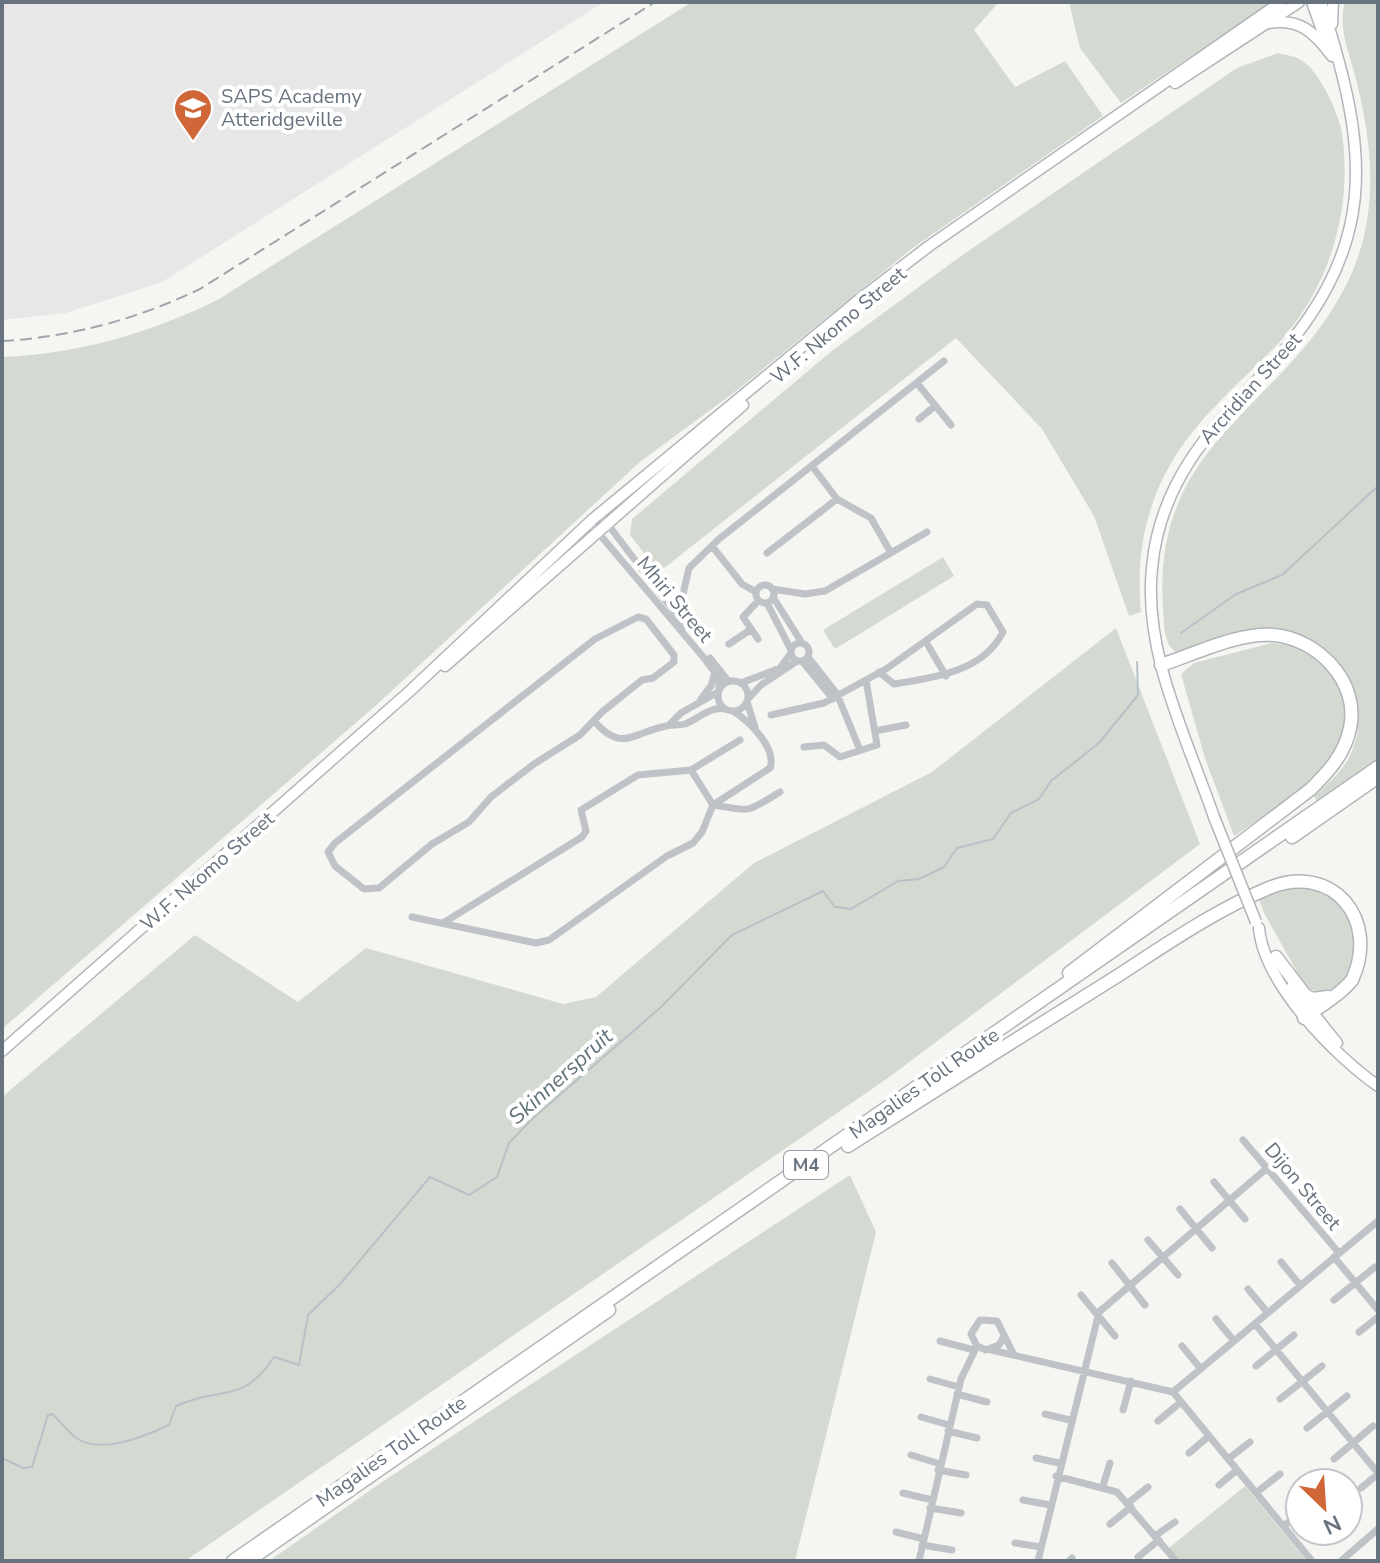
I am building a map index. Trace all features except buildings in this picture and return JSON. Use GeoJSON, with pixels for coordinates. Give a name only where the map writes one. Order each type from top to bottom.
{"type":"FeatureCollection","features":[{"type":"Feature","properties":{"kind":"highway"},"geometry":{"type":"LineString","coordinates":[[843,1144],[1311,789],[1337,761],[1351,727],[1348,694],[1333,666],[1306,644],[1290,637],[1256,636],[1161,665]]}},
{"type":"Feature","properties":{"kind":"highway","name":"Magalies Toll Route"},"geometry":{"type":"LineString","coordinates":[[248,1561],[1378,767]]}},
{"type":"Feature","properties":{"kind":"highway","name":"Magalies Toll Route"},"geometry":{"type":"LineString","coordinates":[[233,1561],[1378,777]]}},
{"type":"Feature","properties":{"kind":"highway"},"geometry":{"type":"LineString","coordinates":[[843,1144],[1177,939],[1285,882],[1315,880],[1346,894],[1362,917],[1367,945],[1352,980],[1307,1015]]}},
{"type":"Feature","properties":{"kind":"highway"},"geometry":{"type":"LineString","coordinates":[[1276,957],[1305,995],[1320,999],[1334,995]]}},
{"type":"Feature","properties":{"kind":"main road","name":"W.F. Nkomo Street"},"geometry":{"type":"LineString","coordinates":[[2,1051],[411,690],[600,514],[890,275],[1281,2]]}},
{"type":"Feature","properties":{"kind":"main road","name":"W.F. Nkomo Street"},"geometry":{"type":"LineString","coordinates":[[411,690],[432,677],[897,275],[1127,114],[1299,2]]}},
{"type":"Feature","properties":{"kind":"main road","name":"Arcridian Street"},"geometry":{"type":"LineString","coordinates":[[1312,2],[1342,73],[1354,116],[1358,156],[1354,221],[1346,251],[1314,315],[1206,434],[1185,463],[1157,532],[1150,600],[1161,665],[1214,817],[1270,961],[1307,1015],[1343,1058],[1378,1086]]}},
{"type":"Feature","properties":{"kind":"main road","name":"Arcridian Street"},"geometry":{"type":"LineString","coordinates":[[1321,2],[1335,55]]}},
{"type":"Feature","properties":{"kind":"main road"},"geometry":{"type":"LineString","coordinates":[[1333,2],[1335,55]]}},
{"type":"Feature","properties":{"kind":"main road"},"geometry":{"type":"LineString","coordinates":[[1266,24],[1285,22],[1307,27],[1335,55]]}},
{"type":"Feature","properties":{"kind":"main road","name":"Arcridian Street"},"geometry":{"type":"LineString","coordinates":[[1257,925],[1307,1015],[1378,1078]]}},
{"type":"Feature","properties":{"kind":"street"},"geometry":{"type":"LineString","coordinates":[[683,594],[689,568],[712,546],[944,361]]}},
{"type":"Feature","properties":{"kind":"street"},"geometry":{"type":"LineString","coordinates":[[917,383],[951,425]]}},
{"type":"Feature","properties":{"kind":"street"},"geometry":{"type":"LineString","coordinates":[[919,419],[935,406]]}},
{"type":"Feature","properties":{"kind":"street"},"geometry":{"type":"LineString","coordinates":[[812,466],[837,499],[867,514],[891,553]]}},
{"type":"Feature","properties":{"kind":"street"},"geometry":{"type":"LineString","coordinates":[[767,553],[837,499]]}},
{"type":"Feature","properties":{"kind":"street"},"geometry":{"type":"LineString","coordinates":[[600,514],[604,529]]}},
{"type":"Feature","properties":{"kind":"street"},"geometry":{"type":"LineString","coordinates":[[590,523],[604,529]]}},
{"type":"Feature","properties":{"kind":"street","name":"Mhiri Street"},"geometry":{"type":"LineString","coordinates":[[604,529],[715,672],[719,690]]}},
{"type":"Feature","properties":{"kind":"street","name":"Mhiri Street"},"geometry":{"type":"LineString","coordinates":[[604,529],[728,681]]}},
{"type":"Feature","properties":{"kind":"street"},"geometry":{"type":"LineString","coordinates":[[758,639],[743,617],[765,597],[825,591],[927,532]]}},
{"type":"Feature","properties":{"kind":"street"},"geometry":{"type":"LineString","coordinates":[[594,721],[608,737],[616,740],[670,724],[684,725],[714,709],[729,710],[747,701],[761,685],[802,660],[809,649],[789,621],[765,597],[742,584],[712,546]]}},
{"type":"Feature","properties":{"kind":"street"},"geometry":{"type":"LineString","coordinates":[[765,597],[791,651],[836,698],[860,750]]}},
{"type":"Feature","properties":{"kind":"street"},"geometry":{"type":"LineString","coordinates":[[771,715],[836,698],[926,642],[981,603],[1001,625],[1003,632],[995,644],[946,676],[894,684],[879,672]]}},
{"type":"Feature","properties":{"kind":"street"},"geometry":{"type":"LineString","coordinates":[[644,617],[674,655],[674,662],[653,678],[642,680],[594,721],[580,735],[499,790],[469,822],[432,844],[379,888],[364,889],[329,857],[335,843],[595,639],[644,617]]}},
{"type":"Feature","properties":{"kind":"street"},"geometry":{"type":"LineString","coordinates":[[779,627],[789,621]]}},
{"type":"Feature","properties":{"kind":"street"},"geometry":{"type":"LineString","coordinates":[[729,644],[750,630]]}},
{"type":"Feature","properties":{"kind":"street"},"geometry":{"type":"LineString","coordinates":[[926,642],[946,676]]}},
{"type":"Feature","properties":{"kind":"street"},"geometry":{"type":"LineString","coordinates":[[693,706],[728,681],[741,683],[780,668],[791,651],[802,643]]}},
{"type":"Feature","properties":{"kind":"street"},"geometry":{"type":"LineString","coordinates":[[670,724],[708,693],[715,672]]}},
{"type":"Feature","properties":{"kind":"street"},"geometry":{"type":"LineString","coordinates":[[804,747],[827,746],[840,757],[877,745],[866,680]]}},
{"type":"Feature","properties":{"kind":"street"},"geometry":{"type":"LineString","coordinates":[[412,917],[536,943],[549,940],[667,856],[693,843],[702,832],[713,805],[770,768],[771,756],[756,730],[747,701],[747,690],[741,683]]}},
{"type":"Feature","properties":{"kind":"street"},"geometry":{"type":"LineString","coordinates":[[719,690],[718,700],[756,730]]}},
{"type":"Feature","properties":{"kind":"street"},"geometry":{"type":"LineString","coordinates":[[875,731],[906,725]]}},
{"type":"Feature","properties":{"kind":"street"},"geometry":{"type":"LineString","coordinates":[[443,923],[582,837],[586,831],[581,810],[615,789],[638,775],[691,770],[740,740]]}},
{"type":"Feature","properties":{"kind":"street"},"geometry":{"type":"LineString","coordinates":[[691,770],[713,805],[746,812],[780,792]]}},
{"type":"Feature","properties":{"kind":"street","name":"Dijon Street"},"geometry":{"type":"LineString","coordinates":[[1243,1140],[1378,1310]]}},
{"type":"Feature","properties":{"kind":"street"},"geometry":{"type":"LineString","coordinates":[[1038,1561],[1097,1314],[1266,1169]]}},
{"type":"Feature","properties":{"kind":"street"},"geometry":{"type":"LineString","coordinates":[[1214,1182],[1245,1219]]}},
{"type":"Feature","properties":{"kind":"street"},"geometry":{"type":"LineString","coordinates":[[1180,1209],[1212,1248]]}},
{"type":"Feature","properties":{"kind":"street"},"geometry":{"type":"LineString","coordinates":[[1173,1392],[1378,1221]]}},
{"type":"Feature","properties":{"kind":"street"},"geometry":{"type":"LineString","coordinates":[[1148,1240],[1178,1275]]}},
{"type":"Feature","properties":{"kind":"street"},"geometry":{"type":"LineString","coordinates":[[1281,1262],[1300,1285]]}},
{"type":"Feature","properties":{"kind":"street"},"geometry":{"type":"LineString","coordinates":[[1112,1263],[1145,1305]]}},
{"type":"Feature","properties":{"kind":"street"},"geometry":{"type":"LineString","coordinates":[[1334,1300],[1375,1267]]}},
{"type":"Feature","properties":{"kind":"street"},"geometry":{"type":"LineString","coordinates":[[1248,1289],[1268,1313]]}},
{"type":"Feature","properties":{"kind":"street"},"geometry":{"type":"LineString","coordinates":[[1081,1295],[1115,1336]]}},
{"type":"Feature","properties":{"kind":"street"},"geometry":{"type":"LineString","coordinates":[[1359,1332],[1378,1317]]}},
{"type":"Feature","properties":{"kind":"street"},"geometry":{"type":"LineString","coordinates":[[1216,1319],[1234,1341]]}},
{"type":"Feature","properties":{"kind":"street"},"geometry":{"type":"LineString","coordinates":[[919,1561],[958,1390],[975,1348],[971,1334],[980,1320],[997,1321],[1014,1355]]}},
{"type":"Feature","properties":{"kind":"street"},"geometry":{"type":"LineString","coordinates":[[1255,1324],[1378,1474]]}},
{"type":"Feature","properties":{"kind":"street"},"geometry":{"type":"LineString","coordinates":[[1256,1366],[1294,1335]]}},
{"type":"Feature","properties":{"kind":"street"},"geometry":{"type":"LineString","coordinates":[[991,1350],[1003,1338]]}},
{"type":"Feature","properties":{"kind":"street"},"geometry":{"type":"LineString","coordinates":[[940,1341],[1083,1369],[1173,1392],[1284,1526]]}},
{"type":"Feature","properties":{"kind":"street"},"geometry":{"type":"LineString","coordinates":[[1182,1346],[1201,1369]]}},
{"type":"Feature","properties":{"kind":"street"},"geometry":{"type":"LineString","coordinates":[[1280,1399],[1322,1366]]}},
{"type":"Feature","properties":{"kind":"street"},"geometry":{"type":"LineString","coordinates":[[930,1379],[987,1402]]}},
{"type":"Feature","properties":{"kind":"street"},"geometry":{"type":"LineString","coordinates":[[1123,1410],[1131,1381]]}},
{"type":"Feature","properties":{"kind":"street"},"geometry":{"type":"LineString","coordinates":[[1307,1428],[1347,1396]]}},
{"type":"Feature","properties":{"kind":"street"},"geometry":{"type":"LineString","coordinates":[[1158,1421],[1181,1402]]}},
{"type":"Feature","properties":{"kind":"street"},"geometry":{"type":"LineString","coordinates":[[1045,1414],[1070,1420]]}},
{"type":"Feature","properties":{"kind":"street"},"geometry":{"type":"LineString","coordinates":[[921,1417],[977,1438]]}},
{"type":"Feature","properties":{"kind":"street"},"geometry":{"type":"LineString","coordinates":[[1334,1459],[1373,1426]]}},
{"type":"Feature","properties":{"kind":"street"},"geometry":{"type":"LineString","coordinates":[[1189,1453],[1209,1436]]}},
{"type":"Feature","properties":{"kind":"street"},"geometry":{"type":"LineString","coordinates":[[1228,1459],[1250,1442]]}},
{"type":"Feature","properties":{"kind":"street"},"geometry":{"type":"LineString","coordinates":[[911,1455],[966,1475]]}},
{"type":"Feature","properties":{"kind":"street"},"geometry":{"type":"LineString","coordinates":[[1036,1458],[1059,1463]]}},
{"type":"Feature","properties":{"kind":"street"},"geometry":{"type":"LineString","coordinates":[[1103,1486],[1110,1463]]}},
{"type":"Feature","properties":{"kind":"street"},"geometry":{"type":"LineString","coordinates":[[1219,1485],[1237,1470]]}},
{"type":"Feature","properties":{"kind":"street"},"geometry":{"type":"LineString","coordinates":[[1256,1493],[1280,1474]]}},
{"type":"Feature","properties":{"kind":"street"},"geometry":{"type":"LineString","coordinates":[[1056,1476],[1103,1486],[1130,1505],[1176,1561]]}},
{"type":"Feature","properties":{"kind":"street"},"geometry":{"type":"LineString","coordinates":[[1110,1524],[1148,1487]]}},
{"type":"Feature","properties":{"kind":"street"},"geometry":{"type":"LineString","coordinates":[[903,1493],[961,1513]]}},
{"type":"Feature","properties":{"kind":"street"},"geometry":{"type":"LineString","coordinates":[[1023,1500],[1050,1505]]}},
{"type":"Feature","properties":{"kind":"street"},"geometry":{"type":"LineString","coordinates":[[1138,1557],[1175,1522]]}},
{"type":"Feature","properties":{"kind":"street"},"geometry":{"type":"LineString","coordinates":[[1341,1561],[1378,1529]]}},
{"type":"Feature","properties":{"kind":"street"},"geometry":{"type":"LineString","coordinates":[[896,1532],[952,1550]]}},
{"type":"Feature","properties":{"kind":"street"},"geometry":{"type":"LineString","coordinates":[[1015,1543],[1041,1547]]}},
{"type":"Feature","properties":{"kind":"shaded area","name":"SAPS Academy Atteridgeville"},"geometry":{"type":"Polygon","coordinates":[[[2,2],[604,2],[162,282],[66,313],[2,320],[2,2]]]}},
{"type":"Feature","properties":{"kind":"shaded area"},"geometry":{"type":"Polygon","coordinates":[[[692,2],[999,2],[974,30],[1015,87],[1065,61],[1103,116],[914,247],[732,394],[641,461],[373,708],[2,1029],[2,357],[58,351],[114,340],[167,322],[219,299],[692,2]]]}},
{"type":"Feature","properties":{"kind":"shaded area"},"geometry":{"type":"Polygon","coordinates":[[[1069,2],[1272,2],[1121,103],[1080,48],[1069,2]]]}},
{"type":"Feature","properties":{"kind":"shaded area"},"geometry":{"type":"Polygon","coordinates":[[[1345,2],[1378,2],[1378,758],[1317,801],[1314,796],[1344,766],[1356,739],[1358,717],[1355,696],[1347,676],[1334,658],[1318,644],[1298,634],[1276,629],[1250,631],[1189,651],[1176,652],[1166,638],[1163,607],[1165,551],[1177,505],[1198,466],[1316,332],[1343,291],[1363,239],[1368,213],[1370,160],[1362,106],[1343,31],[1345,2]]]}},
{"type":"Feature","properties":{"kind":"shaded area"},"geometry":{"type":"Polygon","coordinates":[[[1278,53],[1308,65],[1321,82],[1337,115],[1344,162],[1340,220],[1323,275],[1294,325],[1192,432],[1161,482],[1148,518],[1141,555],[1141,612],[1129,616],[1094,516],[1042,429],[956,338],[659,572],[630,535],[632,519],[833,350],[961,256],[1237,68],[1278,53]]]}},
{"type":"Feature","properties":{"kind":"shaded area"},"geometry":{"type":"Polygon","coordinates":[[[943,557],[954,576],[835,649],[823,630],[943,557]]]}},
{"type":"Feature","properties":{"kind":"shaded area"},"geometry":{"type":"Polygon","coordinates":[[[1116,628],[1200,844],[888,1078],[185,1561],[2,1561],[2,1097],[195,935],[298,1002],[366,948],[563,1004],[596,997],[754,863],[932,772],[1116,628]]]}},
{"type":"Feature","properties":{"kind":"shaded area"},"geometry":{"type":"Polygon","coordinates":[[[1272,643],[1308,653],[1328,671],[1344,705],[1344,729],[1335,751],[1319,772],[1234,836],[1205,758],[1181,674],[1194,663],[1272,643]]]}},
{"type":"Feature","properties":{"kind":"shaded area"},"geometry":{"type":"Polygon","coordinates":[[[1302,887],[1326,892],[1354,912],[1357,958],[1350,975],[1329,990],[1313,990],[1305,986],[1259,899],[1278,890],[1302,887]]]}},
{"type":"Feature","properties":{"kind":"shaded area"},"geometry":{"type":"Polygon","coordinates":[[[850,1175],[876,1232],[795,1561],[269,1561],[382,1482],[850,1175]]]}},
{"type":"Feature","properties":{"kind":"shaded area"},"geometry":{"type":"Polygon","coordinates":[[[1245,1486],[1284,1533],[1284,1547],[1295,1547],[1307,1561],[1180,1561],[1169,1548],[1245,1486]]]}},
{"type":"Feature","properties":{"kind":"waterway","name":"Skinnerspruit"},"geometry":{"type":"LineString","coordinates":[[1181,633],[1236,594],[1282,575],[1378,486]]}},
{"type":"Feature","properties":{"kind":"waterway","name":"Skinnerspruit"},"geometry":{"type":"LineString","coordinates":[[2,1458],[23,1468],[32,1467],[48,1415],[52,1414],[72,1435],[85,1442],[97,1445],[122,1442],[169,1425],[176,1406],[230,1392],[252,1382],[274,1357],[299,1365],[308,1315],[341,1283],[430,1177],[469,1195],[497,1177],[509,1143],[532,1119],[660,1008],[732,935],[823,891],[835,907],[851,909],[898,881],[919,879],[944,867],[957,848],[993,839],[1011,813],[1039,799],[1051,781],[1099,743],[1138,695],[1137,662]]}},
{"type":"Feature","properties":{"kind":"railway"},"geometry":{"type":"LineString","coordinates":[[2,341],[104,325],[200,289],[655,2]]}},
{"type":"Feature","properties":{"kind":"place","name":"SAPS Academy Atteridgeville"},"geometry":{"type":"Point","coordinates":[193,142]}}]}
